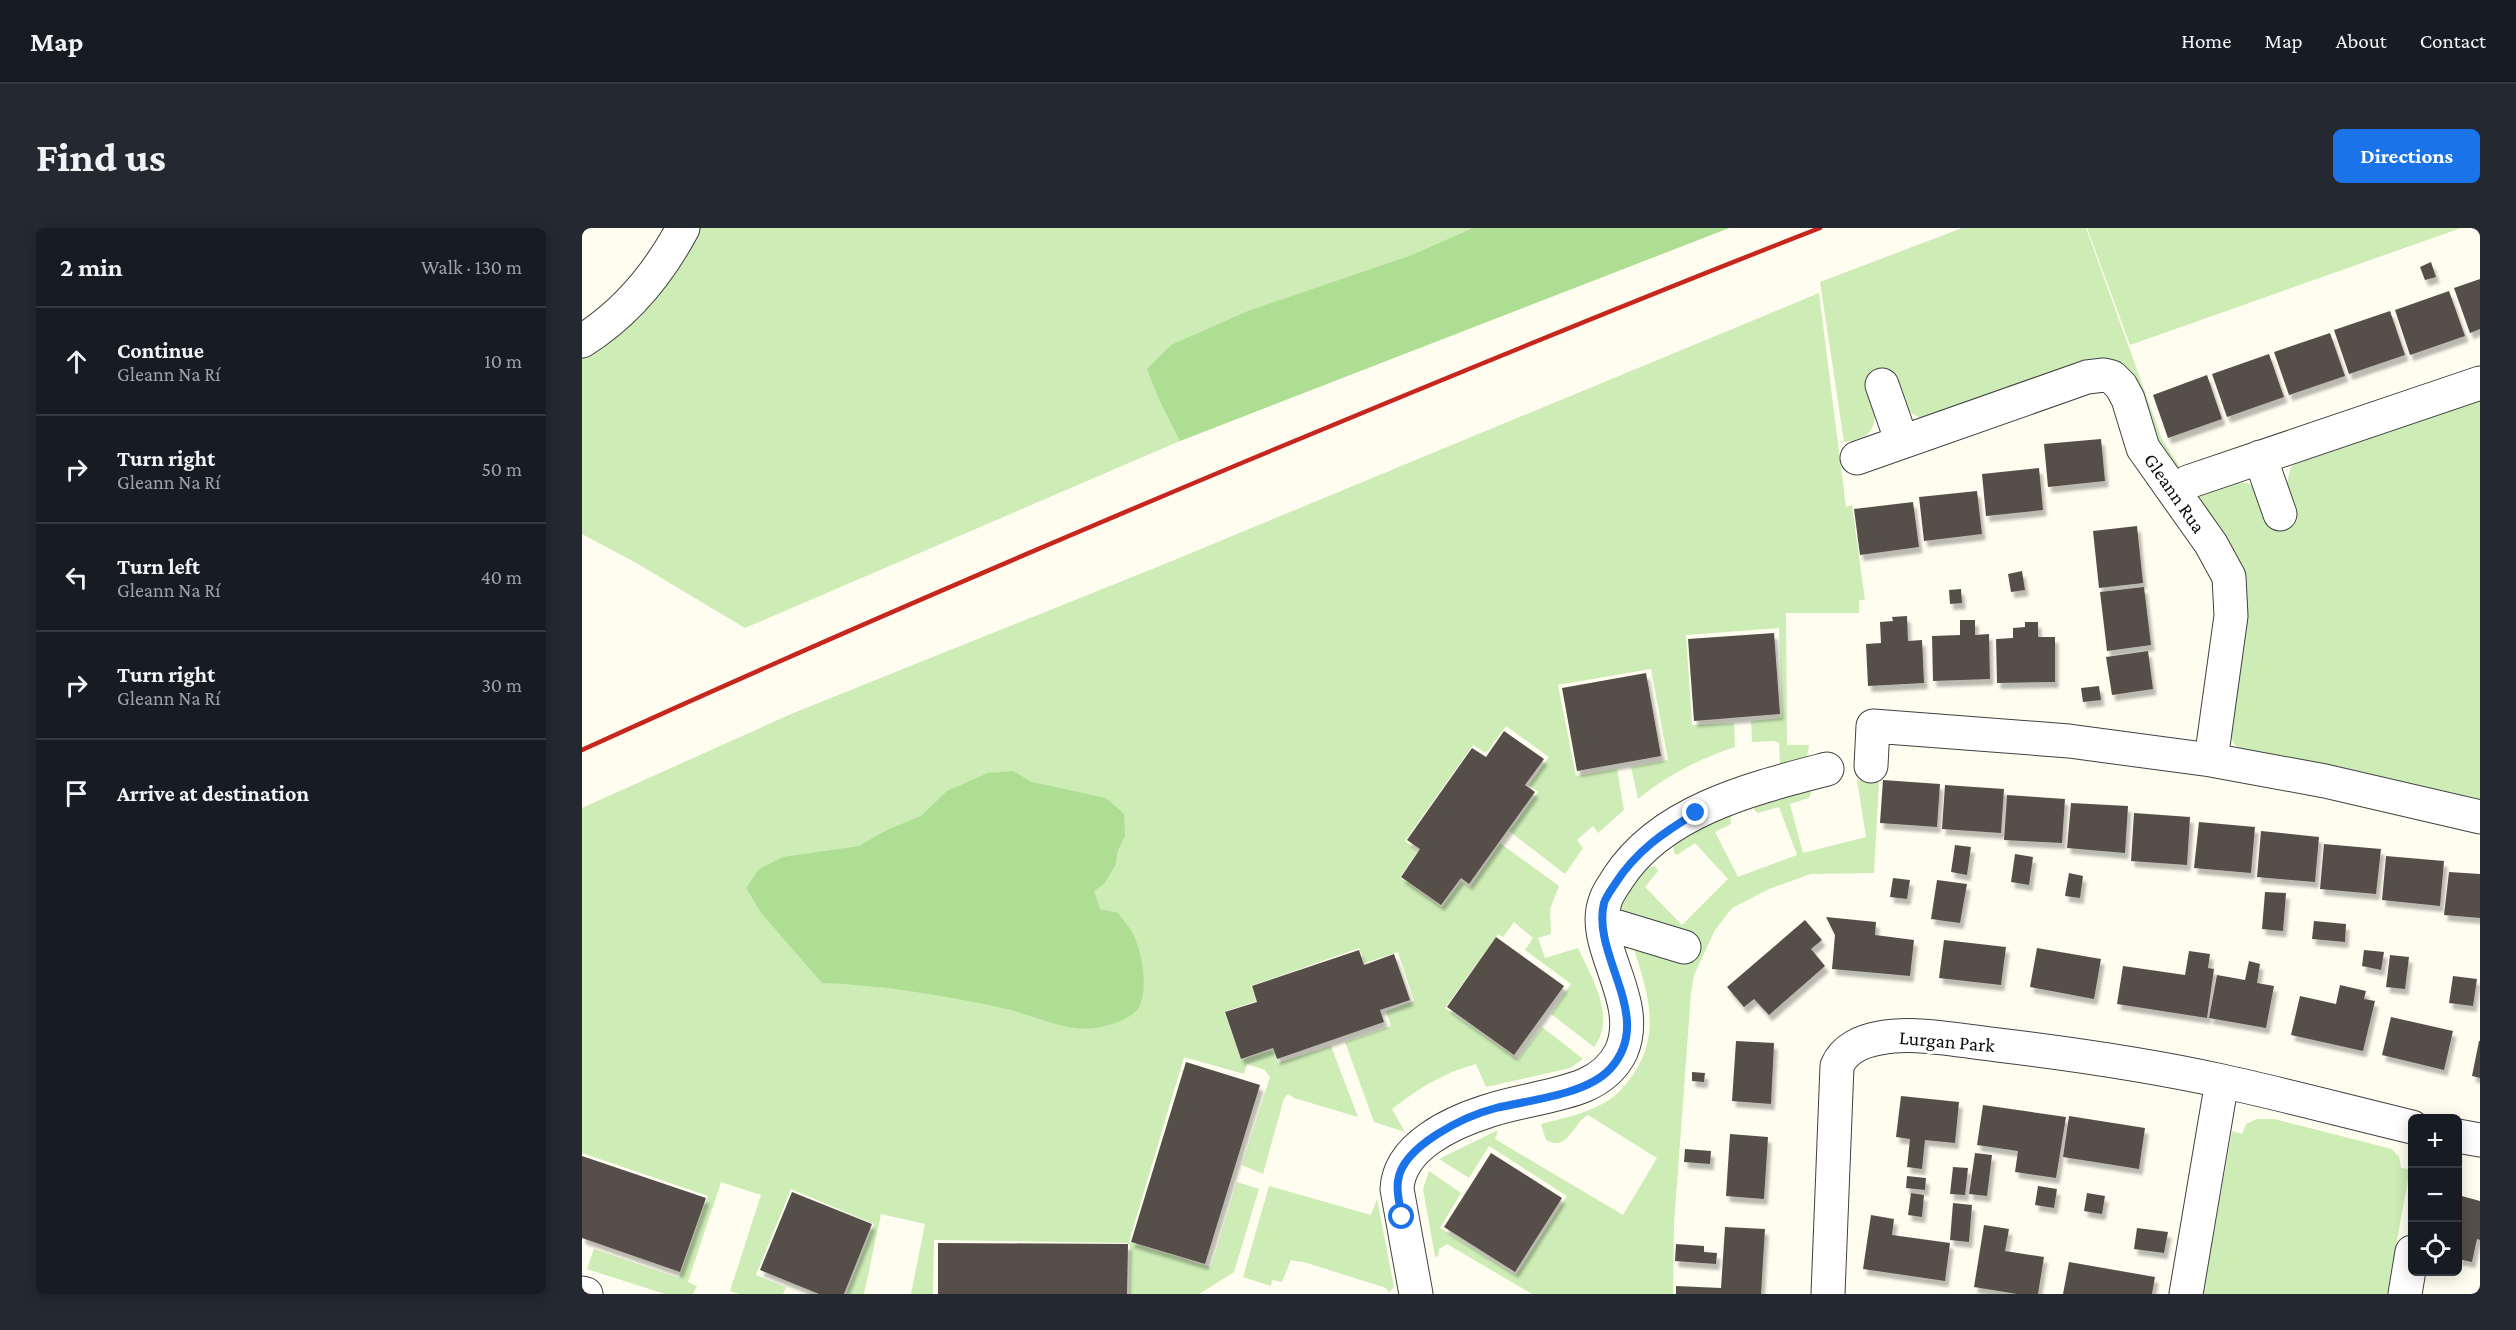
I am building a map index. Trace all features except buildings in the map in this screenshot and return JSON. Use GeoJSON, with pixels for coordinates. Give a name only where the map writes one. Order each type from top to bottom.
{"type":"FeatureCollection","features":[{"type":"Feature","properties":{"kind":"street"},"geometry":{"type":"LineString","coordinates":[[582,341],[603,328],[634,299],[683,228]]}},
{"type":"Feature","properties":{"kind":"street","name":"Gleann Rua"},"geometry":{"type":"LineString","coordinates":[[1857,458],[2087,377],[2104,375],[2117,380],[2128,399],[2143,448],[2211,544],[2229,577],[2230,616],[2211,760]]}},
{"type":"Feature","properties":{"kind":"street","name":"Gleann Rua"},"geometry":{"type":"LineString","coordinates":[[2188,482],[2480,383]]}},
{"type":"Feature","properties":{"kind":"street"},"geometry":{"type":"LineString","coordinates":[[1882,385],[1902,442]]}},
{"type":"Feature","properties":{"kind":"street"},"geometry":{"type":"LineString","coordinates":[[2260,457],[2280,514]]}},
{"type":"Feature","properties":{"kind":"street"},"geometry":{"type":"LineString","coordinates":[[1871,766],[1873,726],[2069,741],[2211,760],[2325,781],[2480,817]]}},
{"type":"Feature","properties":{"kind":"street"},"geometry":{"type":"LineString","coordinates":[[1416,1294],[1397,1189],[1402,1169],[1417,1148],[1463,1121],[1486,1111],[1568,1091],[1599,1077],[1610,1068],[1626,1040],[1627,1025],[1618,980],[1604,934],[1602,916],[1605,902],[1613,887],[1636,855],[1696,813],[1730,797],[1763,785],[1827,769]]}},
{"type":"Feature","properties":{"kind":"street"},"geometry":{"type":"LineString","coordinates":[[1604,934],[1618,927],[1684,947]]}},
{"type":"Feature","properties":{"kind":"street","name":"Lurgan Park"},"geometry":{"type":"LineString","coordinates":[[1828,1294],[1836,1074],[1840,1059],[1854,1047],[1881,1037],[1933,1038],[2034,1050],[2222,1081],[2408,1126]]}},
{"type":"Feature","properties":{"kind":"street"},"geometry":{"type":"LineString","coordinates":[[2186,1294],[2222,1081]]}},
{"type":"Feature","properties":{"kind":"street"},"geometry":{"type":"LineString","coordinates":[[2462,1137],[2480,1140]]}},
{"type":"Feature","properties":{"kind":"street"},"geometry":{"type":"LineString","coordinates":[[2405,1294],[2408,1276]]}},
{"type":"Feature","properties":{"kind":"green space"},"geometry":{"type":"Polygon","coordinates":[[[694,228],[1729,228],[1180,441],[745,628],[638,564],[582,534],[582,351],[694,228]]]}},
{"type":"Feature","properties":{"kind":"green space"},"geometry":{"type":"Polygon","coordinates":[[[1473,228],[1729,228],[1180,441],[1147,369],[1171,345],[1248,311],[1412,255],[1473,228]]]}},
{"type":"Feature","properties":{"kind":"green space"},"geometry":{"type":"Polygon","coordinates":[[[1962,228],[2086,228],[2162,439],[2198,495],[2233,482],[2248,483],[2258,490],[2285,490],[2291,467],[2299,461],[2480,397],[2480,804],[2242,750],[2235,745],[2230,736],[2245,608],[2159,448],[2134,380],[1920,418],[1909,412],[1876,407],[1874,423],[1869,433],[1844,442],[1820,282],[1962,228]]]}},
{"type":"Feature","properties":{"kind":"green space"},"geometry":{"type":"Polygon","coordinates":[[[2087,228],[2461,228],[2130,345],[2087,228]]]}},
{"type":"Feature","properties":{"kind":"green space"},"geometry":{"type":"Polygon","coordinates":[[[1819,293],[1846,507],[1852,505],[1865,600],[1859,600],[1859,613],[1786,613],[1787,745],[1809,745],[1807,757],[1803,763],[1780,766],[1779,743],[1774,741],[1752,742],[1751,721],[1782,718],[1779,628],[1686,635],[1692,725],[1734,723],[1735,747],[1684,768],[1660,782],[1638,799],[1631,767],[1668,760],[1651,669],[1558,685],[1576,776],[1617,769],[1624,810],[1598,833],[1593,826],[1577,840],[1583,848],[1565,874],[1509,831],[1538,792],[1529,785],[1549,757],[1506,726],[1486,753],[1473,745],[1405,841],[1418,851],[1400,877],[1442,907],[1461,881],[1470,887],[1500,843],[1559,886],[1550,909],[1551,934],[1538,938],[1545,958],[1578,948],[1600,997],[1603,1023],[1594,1047],[1551,1014],[1571,984],[1525,950],[1533,938],[1514,922],[1503,937],[1498,934],[1445,1008],[1518,1059],[1542,1027],[1583,1059],[1570,1068],[1486,1087],[1476,1064],[1465,1067],[1432,1082],[1392,1109],[1405,1132],[1374,1122],[1345,1042],[1391,1026],[1386,1011],[1414,1001],[1398,952],[1365,963],[1359,948],[1251,986],[1256,1001],[1224,1012],[1241,1060],[1272,1050],[1278,1063],[1331,1046],[1358,1117],[1294,1098],[1288,1094],[1284,1098],[1263,1174],[1242,1165],[1270,1077],[1265,1070],[1247,1064],[1244,1074],[1184,1057],[1129,1242],[1211,1267],[1237,1182],[1259,1189],[1234,1272],[1199,1294],[1129,1294],[1130,1245],[1127,1243],[934,1240],[933,1294],[911,1294],[925,1224],[881,1214],[864,1294],[846,1294],[874,1224],[791,1189],[756,1275],[786,1287],[783,1294],[739,1294],[730,1291],[761,1195],[721,1182],[688,1282],[697,1286],[693,1294],[665,1294],[587,1269],[594,1249],[679,1278],[708,1196],[582,1153],[582,808],[791,714],[1167,563],[1819,293]]]}},
{"type":"Feature","properties":{"kind":"green space"},"geometry":{"type":"Polygon","coordinates":[[[1013,771],[1032,782],[1106,798],[1124,814],[1125,836],[1118,850],[1115,866],[1104,884],[1094,891],[1100,909],[1118,913],[1129,927],[1136,940],[1143,969],[1144,990],[1139,1007],[1120,1021],[1107,1026],[1083,1029],[1048,1022],[1014,1011],[913,991],[822,983],[762,914],[746,888],[759,869],[783,857],[859,846],[887,830],[921,816],[947,791],[988,773],[1013,771]]]}},
{"type":"Feature","properties":{"kind":"green space"},"geometry":{"type":"Polygon","coordinates":[[[1857,780],[1879,782],[1874,873],[1811,874],[1769,889],[1732,908],[1715,930],[1694,975],[1674,1224],[1673,1294],[1532,1294],[1447,1244],[1439,1249],[1438,1257],[1435,1256],[1423,1189],[1429,1171],[1461,1193],[1440,1228],[1516,1275],[1567,1196],[1489,1146],[1469,1178],[1439,1159],[1496,1131],[1498,1131],[1495,1139],[1623,1215],[1657,1158],[1588,1115],[1570,1135],[1560,1142],[1554,1143],[1546,1140],[1541,1124],[1595,1108],[1616,1094],[1635,1072],[1648,1039],[1650,1023],[1646,990],[1631,939],[1695,953],[1700,941],[1623,914],[1620,906],[1623,898],[1646,868],[1655,866],[1658,871],[1645,887],[1682,925],[1728,879],[1695,843],[1677,855],[1674,853],[1673,844],[1699,828],[1731,815],[1731,824],[1715,832],[1738,877],[1797,855],[1779,807],[1758,813],[1754,810],[1755,806],[1810,789],[1809,798],[1790,804],[1803,853],[1866,837],[1857,780]]]}},
{"type":"Feature","properties":{"kind":"green space"},"geometry":{"type":"Polygon","coordinates":[[[2257,1119],[2274,1119],[2392,1149],[2399,1157],[2401,1168],[2408,1169],[2408,1180],[2387,1294],[2203,1294],[2232,1131],[2242,1134],[2246,1124],[2257,1119]]]}},
{"type":"Feature","properties":{"kind":"green space"},"geometry":{"type":"Polygon","coordinates":[[[1269,1186],[1371,1215],[1377,1199],[1394,1287],[1389,1293],[1386,1288],[1291,1260],[1282,1282],[1272,1280],[1271,1286],[1243,1277],[1269,1186]]]}},
{"type":"Feature","properties":{"kind":"railway"},"geometry":{"type":"LineString","coordinates":[[582,750],[829,639],[1161,497],[1532,343],[1820,228]]}},
{"type":"Feature","properties":{"kind":"route"},"geometry":{"type":"LineString","coordinates":[[1402,1217],[1397,1189],[1398,1178],[1408,1158],[1428,1140],[1486,1111],[1568,1091],[1599,1077],[1610,1068],[1626,1040],[1627,1025],[1618,980],[1604,934],[1602,916],[1605,902],[1636,855],[1696,813]]}}]}
